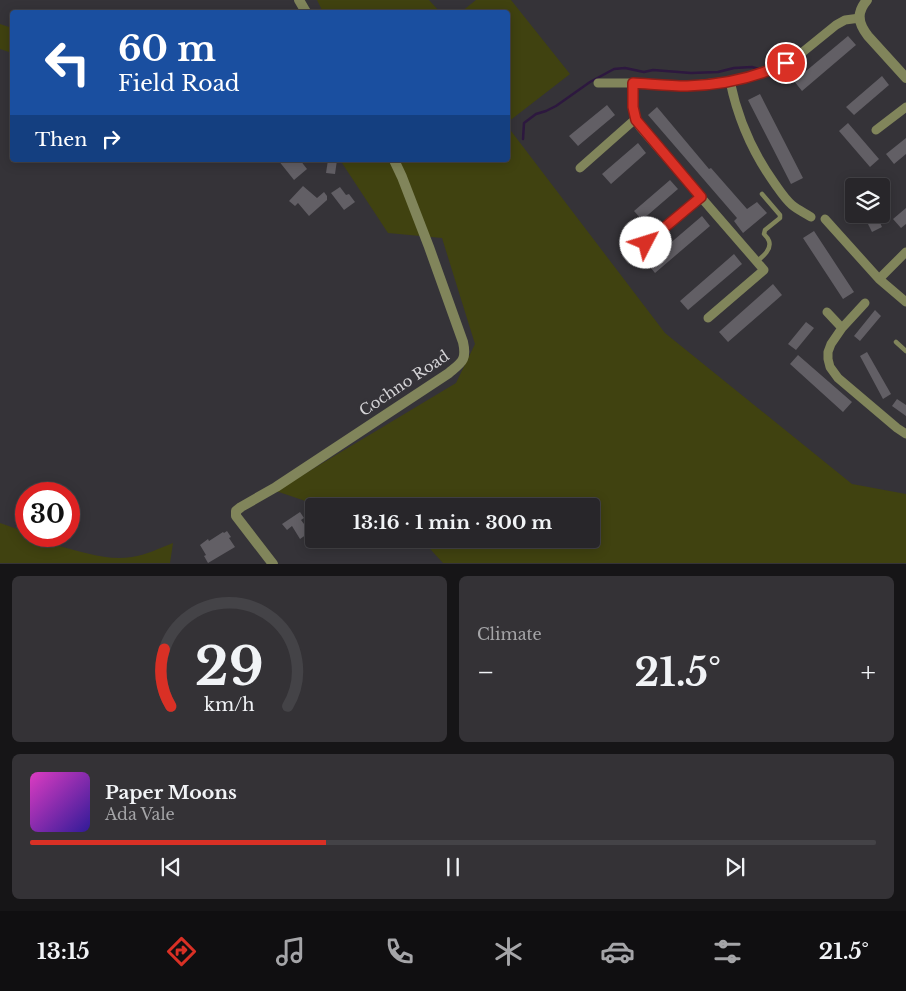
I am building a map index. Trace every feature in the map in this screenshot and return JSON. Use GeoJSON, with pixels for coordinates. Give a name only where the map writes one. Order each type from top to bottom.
{"type":"FeatureCollection","features":[{"type":"Feature","properties":{"kind":"street"},"geometry":{"type":"LineString","coordinates":[[867,0],[860,12],[863,29],[906,78]]}},
{"type":"Feature","properties":{"kind":"street"},"geometry":{"type":"LineString","coordinates":[[598,83],[686,86],[730,82],[786,63],[836,25],[845,20],[860,18]]}},
{"type":"Feature","properties":{"kind":"street"},"geometry":{"type":"LineString","coordinates":[[730,82],[742,123],[758,157],[787,200],[797,209],[811,217]]}},
{"type":"Feature","properties":{"kind":"street"},"geometry":{"type":"LineString","coordinates":[[633,83],[633,107],[636,120],[764,270],[708,318]]}},
{"type":"Feature","properties":{"kind":"street"},"geometry":{"type":"LineString","coordinates":[[876,130],[906,107]]}},
{"type":"Feature","properties":{"kind":"street"},"geometry":{"type":"LineString","coordinates":[[580,168],[636,120]]}},
{"type":"Feature","properties":{"kind":"street","name":"Cochno Road"},"geometry":{"type":"LineString","coordinates":[[274,564],[236,516],[236,511],[276,487],[449,373],[465,357],[463,342],[426,238],[395,162]]}},
{"type":"Feature","properties":{"kind":"street"},"geometry":{"type":"LineString","coordinates":[[646,243],[701,197]]}},
{"type":"Feature","properties":{"kind":"street"},"geometry":{"type":"LineString","coordinates":[[826,219],[879,279],[906,302]]}},
{"type":"Feature","properties":{"kind":"street"},"geometry":{"type":"LineString","coordinates":[[879,279],[906,252]]}},
{"type":"Feature","properties":{"kind":"street"},"geometry":{"type":"LineString","coordinates":[[865,302],[842,328],[831,344],[828,352],[830,367],[838,378],[906,434]]}},
{"type":"Feature","properties":{"kind":"street"},"geometry":{"type":"LineString","coordinates":[[827,312],[842,328]]}},
{"type":"Feature","properties":{"kind":"lane"},"geometry":{"type":"LineString","coordinates":[[756,262],[766,253],[769,246],[769,241],[764,234],[765,230],[780,218],[780,215],[762,194]]}},
{"type":"Feature","properties":{"kind":"lane"},"geometry":{"type":"LineString","coordinates":[[896,342],[906,351]]}},
{"type":"Feature","properties":{"kind":"shaded area"},"geometry":{"type":"Polygon","coordinates":[[[317,0],[429,0],[438,10],[322,10],[317,0]]]}},
{"type":"Feature","properties":{"kind":"shaded area"},"geometry":{"type":"Polygon","coordinates":[[[476,0],[511,0],[570,74],[510,120],[510,10],[464,10],[476,0]]]}},
{"type":"Feature","properties":{"kind":"shaded area"},"geometry":{"type":"Polygon","coordinates":[[[0,24],[10,27],[10,52],[0,49],[0,24]]]}},
{"type":"Feature","properties":{"kind":"shaded area"},"geometry":{"type":"Polygon","coordinates":[[[510,130],[665,333],[852,484],[906,494],[906,563],[443,563],[429,548],[600,548],[600,498],[305,498],[305,501],[276,491],[456,383],[475,344],[442,238],[388,233],[341,162],[510,162],[510,130]]]}},
{"type":"Feature","properties":{"kind":"shaded area"},"geometry":{"type":"Polygon","coordinates":[[[0,523],[15,528],[15,547],[63,547],[104,557],[123,558],[137,556],[173,543],[170,563],[0,563],[0,523]]]}},
{"type":"Feature","properties":{"kind":"building"},"geometry":{"type":"Polygon","coordinates":[[[848,36],[856,45],[802,91],[794,81],[848,36]]]}},
{"type":"Feature","properties":{"kind":"building"},"geometry":{"type":"Polygon","coordinates":[[[882,76],[889,85],[854,115],[846,107],[882,76]]]}},
{"type":"Feature","properties":{"kind":"building"},"geometry":{"type":"Polygon","coordinates":[[[760,94],[803,178],[791,184],[748,100],[760,94]]]}},
{"type":"Feature","properties":{"kind":"building"},"geometry":{"type":"Polygon","coordinates":[[[607,105],[615,115],[578,146],[569,136],[607,105]]]}},
{"type":"Feature","properties":{"kind":"building"},"geometry":{"type":"Polygon","coordinates":[[[657,107],[709,169],[711,168],[747,209],[757,202],[767,213],[743,233],[734,221],[737,218],[648,115],[657,107]]]}},
{"type":"Feature","properties":{"kind":"building"},"geometry":{"type":"Polygon","coordinates":[[[848,123],[879,159],[870,167],[839,131],[848,123]]]}},
{"type":"Feature","properties":{"kind":"building"},"geometry":{"type":"Polygon","coordinates":[[[906,138],[906,154],[894,164],[886,154],[906,138]]]}},
{"type":"Feature","properties":{"kind":"building"},"geometry":{"type":"Polygon","coordinates":[[[638,143],[646,153],[611,184],[602,174],[638,143]]]}},
{"type":"Feature","properties":{"kind":"building"},"geometry":{"type":"Polygon","coordinates":[[[280,162],[302,162],[307,169],[294,180],[280,162]]]}},
{"type":"Feature","properties":{"kind":"building"},"geometry":{"type":"Polygon","coordinates":[[[328,162],[337,162],[335,174],[326,173],[328,162]]]}},
{"type":"Feature","properties":{"kind":"building"},"geometry":{"type":"Polygon","coordinates":[[[670,180],[678,189],[642,220],[634,211],[670,180]]]}},
{"type":"Feature","properties":{"kind":"building"},"geometry":{"type":"Polygon","coordinates":[[[303,186],[317,198],[324,192],[327,196],[327,200],[309,216],[298,203],[295,206],[289,201],[303,186]]]}},
{"type":"Feature","properties":{"kind":"building"},"geometry":{"type":"Polygon","coordinates":[[[340,187],[355,202],[344,210],[331,193],[340,187]]]}},
{"type":"Feature","properties":{"kind":"building"},"geometry":{"type":"Polygon","coordinates":[[[906,208],[906,224],[901,228],[893,219],[906,208]]]}},
{"type":"Feature","properties":{"kind":"building"},"geometry":{"type":"Polygon","coordinates":[[[702,216],[710,226],[655,273],[647,263],[702,216]]]}},
{"type":"Feature","properties":{"kind":"building"},"geometry":{"type":"Polygon","coordinates":[[[868,223],[880,223],[882,227],[872,232],[868,223]]]}},
{"type":"Feature","properties":{"kind":"building"},"geometry":{"type":"Polygon","coordinates":[[[814,231],[854,292],[843,299],[803,238],[814,231]]]}},
{"type":"Feature","properties":{"kind":"building"},"geometry":{"type":"Polygon","coordinates":[[[734,254],[742,264],[688,310],[680,301],[734,254]]]}},
{"type":"Feature","properties":{"kind":"building"},"geometry":{"type":"Polygon","coordinates":[[[773,284],[782,295],[728,342],[719,332],[773,284]]]}},
{"type":"Feature","properties":{"kind":"building"},"geometry":{"type":"Polygon","coordinates":[[[875,310],[881,316],[860,341],[854,336],[875,310]]]}},
{"type":"Feature","properties":{"kind":"building"},"geometry":{"type":"Polygon","coordinates":[[[806,322],[814,328],[796,350],[788,344],[806,322]]]}},
{"type":"Feature","properties":{"kind":"building"},"geometry":{"type":"Polygon","coordinates":[[[867,352],[891,394],[883,399],[860,356],[867,352]]]}},
{"type":"Feature","properties":{"kind":"building"},"geometry":{"type":"Polygon","coordinates":[[[798,355],[852,402],[843,412],[790,364],[798,355]]]}},
{"type":"Feature","properties":{"kind":"building"},"geometry":{"type":"Polygon","coordinates":[[[897,399],[906,405],[906,416],[892,406],[897,399]]]}},
{"type":"Feature","properties":{"kind":"building"},"geometry":{"type":"Polygon","coordinates":[[[300,512],[304,518],[301,520],[305,525],[305,536],[300,539],[292,526],[287,530],[282,524],[300,512]]]}},
{"type":"Feature","properties":{"kind":"building"},"geometry":{"type":"Polygon","coordinates":[[[227,531],[235,547],[208,563],[200,545],[208,539],[209,541],[227,531]]]}},
{"type":"Feature","properties":{"kind":"waterway"},"geometry":{"type":"LineString","coordinates":[[523,139],[524,123],[536,114],[556,106],[590,82],[614,69],[625,68],[644,72],[653,70],[691,73],[718,72],[734,68],[752,67],[759,69]]}},
{"type":"Feature","properties":{"kind":"route"},"geometry":{"type":"LineString","coordinates":[[646,243],[701,197],[640,127],[634,116],[633,83],[686,86],[730,82],[776,68],[786,63]]}}]}
